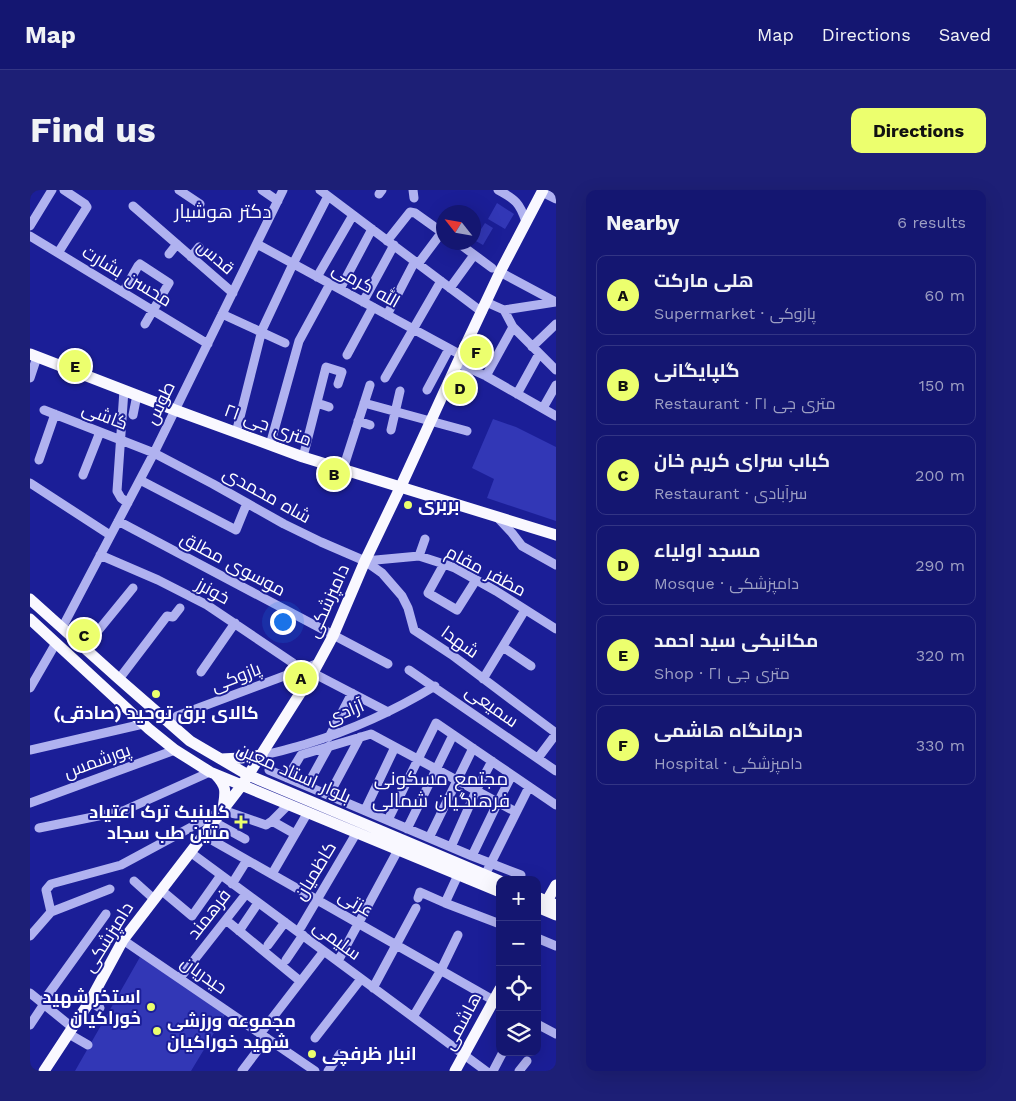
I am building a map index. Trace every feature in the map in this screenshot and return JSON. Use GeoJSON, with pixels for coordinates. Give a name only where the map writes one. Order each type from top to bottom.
{"type":"FeatureCollection","features":[{"type":"Feature","properties":{"kind":"main road","name":"دامپزشکی"},"geometry":{"type":"LineString","coordinates":[[44,1071],[90,1002],[124,940],[245,780],[316,668],[333,636],[365,561],[401,486],[424,446],[429,422],[484,307],[496,270],[526,222],[542,191]]}},
{"type":"Feature","properties":{"kind":"main road","name":"۲۱ متری جی"},"geometry":{"type":"LineString","coordinates":[[33,355],[302,457],[401,486],[556,536]]}},
{"type":"Feature","properties":{"kind":"main road","name":"بلوار استاد معین"},"geometry":{"type":"LineString","coordinates":[[30,599],[190,741],[219,759],[245,780],[289,804],[310,807],[357,832],[496,890]]}},
{"type":"Feature","properties":{"kind":"main road","name":"بلوار استاد معین"},"geometry":{"type":"LineString","coordinates":[[30,619],[143,724],[176,750],[213,773],[245,780],[496,880]]}},
{"type":"Feature","properties":{"kind":"main road"},"geometry":{"type":"LineString","coordinates":[[176,750],[193,754],[195,748],[190,741]]}},
{"type":"Feature","properties":{"kind":"main road"},"geometry":{"type":"LineString","coordinates":[[219,759],[262,755]]}},
{"type":"Feature","properties":{"kind":"main road"},"geometry":{"type":"LineString","coordinates":[[213,773],[225,788],[223,810]]}},
{"type":"Feature","properties":{"kind":"main road"},"geometry":{"type":"LineString","coordinates":[[556,884],[543,907],[556,915]]}},
{"type":"Feature","properties":{"kind":"main road","name":"هاشمی"},"geometry":{"type":"LineString","coordinates":[[455,1071],[496,1004]]}},
{"type":"Feature","properties":{"kind":"street"},"geometry":{"type":"LineString","coordinates":[[30,226],[52,190]]}},
{"type":"Feature","properties":{"kind":"street"},"geometry":{"type":"LineString","coordinates":[[58,253],[87,207],[64,190]]}},
{"type":"Feature","properties":{"kind":"street"},"geometry":{"type":"LineString","coordinates":[[179,190],[200,204]]}},
{"type":"Feature","properties":{"kind":"street"},"geometry":{"type":"LineString","coordinates":[[262,190],[278,201]]}},
{"type":"Feature","properties":{"kind":"street","name":"طوس"},"geometry":{"type":"LineString","coordinates":[[62,628],[154,453],[283,190]]}},
{"type":"Feature","properties":{"kind":"street"},"geometry":{"type":"LineString","coordinates":[[504,191],[518,203],[526,222]]}},
{"type":"Feature","properties":{"kind":"street"},"geometry":{"type":"LineString","coordinates":[[542,191],[556,199]]}},
{"type":"Feature","properties":{"kind":"street"},"geometry":{"type":"LineString","coordinates":[[236,432],[262,332],[324,193],[450,288],[484,307],[504,310],[556,302]]}},
{"type":"Feature","properties":{"kind":"street","name":"قدس"},"geometry":{"type":"LineString","coordinates":[[133,206],[233,293]]}},
{"type":"Feature","properties":{"kind":"street"},"geometry":{"type":"LineString","coordinates":[[362,302],[408,212],[415,213],[436,227]]}},
{"type":"Feature","properties":{"kind":"street"},"geometry":{"type":"LineString","coordinates":[[317,276],[353,215]]}},
{"type":"Feature","properties":{"kind":"street"},"geometry":{"type":"LineString","coordinates":[[340,289],[372,229]]}},
{"type":"Feature","properties":{"kind":"street","name":"محسن بشارت"},"geometry":{"type":"LineString","coordinates":[[30,236],[208,344]]}},
{"type":"Feature","properties":{"kind":"street"},"geometry":{"type":"LineString","coordinates":[[387,315],[416,263],[436,240]]}},
{"type":"Feature","properties":{"kind":"street"},"geometry":{"type":"LineString","coordinates":[[169,254],[177,244]]}},
{"type":"Feature","properties":{"kind":"street","name":"الله کرمی"},"geometry":{"type":"LineString","coordinates":[[257,244],[449,349],[459,359],[486,376],[556,416]]}},
{"type":"Feature","properties":{"kind":"street"},"geometry":{"type":"LineString","coordinates":[[191,257],[199,248]]}},
{"type":"Feature","properties":{"kind":"street"},"geometry":{"type":"LineString","coordinates":[[468,250],[496,270],[556,302]]}},
{"type":"Feature","properties":{"kind":"street"},"geometry":{"type":"LineString","coordinates":[[450,288],[474,254]]}},
{"type":"Feature","properties":{"kind":"street"},"geometry":{"type":"LineString","coordinates":[[123,292],[140,264],[169,283],[145,324]]}},
{"type":"Feature","properties":{"kind":"street"},"geometry":{"type":"LineString","coordinates":[[385,378],[441,281]]}},
{"type":"Feature","properties":{"kind":"street"},"geometry":{"type":"LineString","coordinates":[[270,445],[299,341],[330,284]]}},
{"type":"Feature","properties":{"kind":"street"},"geometry":{"type":"LineString","coordinates":[[347,355],[373,307]]}},
{"type":"Feature","properties":{"kind":"street"},"geometry":{"type":"LineString","coordinates":[[504,310],[513,327],[556,370]]}},
{"type":"Feature","properties":{"kind":"street"},"geometry":{"type":"LineString","coordinates":[[222,314],[285,343]]}},
{"type":"Feature","properties":{"kind":"street"},"geometry":{"type":"LineString","coordinates":[[532,347],[556,324]]}},
{"type":"Feature","properties":{"kind":"street"},"geometry":{"type":"LineString","coordinates":[[486,376],[513,327]]}},
{"type":"Feature","properties":{"kind":"street"},"geometry":{"type":"LineString","coordinates":[[427,390],[449,349]]}},
{"type":"Feature","properties":{"kind":"street"},"geometry":{"type":"LineString","coordinates":[[518,394],[539,354]]}},
{"type":"Feature","properties":{"kind":"street"},"geometry":{"type":"LineString","coordinates":[[30,378],[33,355]]}},
{"type":"Feature","properties":{"kind":"street"},"geometry":{"type":"LineString","coordinates":[[302,457],[326,367],[342,372],[338,384]]}},
{"type":"Feature","properties":{"kind":"street"},"geometry":{"type":"LineString","coordinates":[[343,469],[370,385]]}},
{"type":"Feature","properties":{"kind":"street"},"geometry":{"type":"LineString","coordinates":[[543,408],[556,385]]}},
{"type":"Feature","properties":{"kind":"street"},"geometry":{"type":"LineString","coordinates":[[124,390],[117,491],[121,498],[128,503]]}},
{"type":"Feature","properties":{"kind":"street"},"geometry":{"type":"LineString","coordinates":[[391,430],[400,391]]}},
{"type":"Feature","properties":{"kind":"street"},"geometry":{"type":"LineString","coordinates":[[133,415],[137,395]]}},
{"type":"Feature","properties":{"kind":"street"},"geometry":{"type":"LineString","coordinates":[[317,403],[329,407]]}},
{"type":"Feature","properties":{"kind":"street"},"geometry":{"type":"LineString","coordinates":[[364,403],[467,431]]}},
{"type":"Feature","properties":{"kind":"street","name":"کاشی"},"geometry":{"type":"LineString","coordinates":[[44,410],[154,453]]}},
{"type":"Feature","properties":{"kind":"street"},"geometry":{"type":"LineString","coordinates":[[39,460],[55,414]]}},
{"type":"Feature","properties":{"kind":"street"},"geometry":{"type":"LineString","coordinates":[[358,421],[370,425]]}},
{"type":"Feature","properties":{"kind":"street"},"geometry":{"type":"LineString","coordinates":[[83,476],[100,432]]}},
{"type":"Feature","properties":{"kind":"street","name":"شاه محمدی"},"geometry":{"type":"LineString","coordinates":[[154,453],[259,511],[306,535],[365,561]]}},
{"type":"Feature","properties":{"kind":"street"},"geometry":{"type":"LineString","coordinates":[[140,480],[236,530],[247,503]]}},
{"type":"Feature","properties":{"kind":"street"},"geometry":{"type":"LineString","coordinates":[[30,483],[110,535]]}},
{"type":"Feature","properties":{"kind":"street"},"geometry":{"type":"LineString","coordinates":[[496,516],[522,546],[556,565]]}},
{"type":"Feature","properties":{"kind":"street","name":"موسوی مطلق"},"geometry":{"type":"LineString","coordinates":[[118,521],[388,664]]}},
{"type":"Feature","properties":{"kind":"street"},"geometry":{"type":"LineString","coordinates":[[419,556],[425,538]]}},
{"type":"Feature","properties":{"kind":"street","name":"خونرز"},"geometry":{"type":"LineString","coordinates":[[100,555],[199,601],[293,663],[296,668],[295,672]]}},
{"type":"Feature","properties":{"kind":"street","name":"مظفر مقام"},"geometry":{"type":"LineString","coordinates":[[365,561],[419,556],[444,564],[476,580],[556,629]]}},
{"type":"Feature","properties":{"kind":"street","name":"شهدا"},"geometry":{"type":"LineString","coordinates":[[365,561],[376,568],[402,596],[408,608],[414,630],[452,655],[556,734]]}},
{"type":"Feature","properties":{"kind":"street"},"geometry":{"type":"LineString","coordinates":[[444,564],[428,593],[457,610],[476,580]]}},
{"type":"Feature","properties":{"kind":"street"},"geometry":{"type":"LineString","coordinates":[[84,648],[133,588]]}},
{"type":"Feature","properties":{"kind":"street"},"geometry":{"type":"LineString","coordinates":[[119,679],[167,616],[173,617],[180,608]]}},
{"type":"Feature","properties":{"kind":"street"},"geometry":{"type":"LineString","coordinates":[[483,679],[525,610]]}},
{"type":"Feature","properties":{"kind":"street"},"geometry":{"type":"LineString","coordinates":[[202,672],[235,623]]}},
{"type":"Feature","properties":{"kind":"street"},"geometry":{"type":"LineString","coordinates":[[30,688],[56,643]]}},
{"type":"Feature","properties":{"kind":"street"},"geometry":{"type":"LineString","coordinates":[[502,647],[531,666]]}},
{"type":"Feature","properties":{"kind":"street"},"geometry":{"type":"LineString","coordinates":[[316,668],[352,693],[388,712]]}},
{"type":"Feature","properties":{"kind":"street","name":"پازوکی"},"geometry":{"type":"LineString","coordinates":[[178,730],[177,716],[295,672],[316,668]]}},
{"type":"Feature","properties":{"kind":"street","name":"سمیعی"},"geometry":{"type":"LineString","coordinates":[[409,670],[556,770]]}},
{"type":"Feature","properties":{"kind":"street","name":"آزادی"},"geometry":{"type":"LineString","coordinates":[[262,755],[329,742],[435,686]]}},
{"type":"Feature","properties":{"kind":"street"},"geometry":{"type":"LineString","coordinates":[[308,786],[352,693]]}},
{"type":"Feature","properties":{"kind":"street"},"geometry":{"type":"LineString","coordinates":[[388,820],[436,723],[556,805]]}},
{"type":"Feature","properties":{"kind":"street"},"geometry":{"type":"LineString","coordinates":[[30,740],[33,749],[143,724]]}},
{"type":"Feature","properties":{"kind":"street"},"geometry":{"type":"LineString","coordinates":[[287,778],[300,755],[329,742],[370,734],[516,812]]}},
{"type":"Feature","properties":{"kind":"street"},"geometry":{"type":"LineString","coordinates":[[538,758],[556,734]]}},
{"type":"Feature","properties":{"kind":"street"},"geometry":{"type":"LineString","coordinates":[[407,829],[453,735]]}},
{"type":"Feature","properties":{"kind":"street"},"geometry":{"type":"LineString","coordinates":[[329,795],[360,737]]}},
{"type":"Feature","properties":{"kind":"street"},"geometry":{"type":"LineString","coordinates":[[364,810],[395,747]]}},
{"type":"Feature","properties":{"kind":"street"},"geometry":{"type":"LineString","coordinates":[[429,838],[472,748]]}},
{"type":"Feature","properties":{"kind":"street","name":"پورشمس"},"geometry":{"type":"LineString","coordinates":[[30,803],[176,750]]}},
{"type":"Feature","properties":{"kind":"street"},"geometry":{"type":"LineString","coordinates":[[451,847],[476,790],[492,762]]}},
{"type":"Feature","properties":{"kind":"street"},"geometry":{"type":"LineString","coordinates":[[270,770],[407,829],[521,875]]}},
{"type":"Feature","properties":{"kind":"street"},"geometry":{"type":"LineString","coordinates":[[39,828],[123,810],[213,773]]}},
{"type":"Feature","properties":{"kind":"street"},"geometry":{"type":"LineString","coordinates":[[472,856],[512,775]]}},
{"type":"Feature","properties":{"kind":"street"},"geometry":{"type":"LineString","coordinates":[[485,875],[529,787]]}},
{"type":"Feature","properties":{"kind":"street"},"geometry":{"type":"LineString","coordinates":[[51,912],[46,890],[51,884],[121,865],[223,810],[266,825],[289,804]]}},
{"type":"Feature","properties":{"kind":"street"},"geometry":{"type":"LineString","coordinates":[[272,874],[310,807]]}},
{"type":"Feature","properties":{"kind":"street"},"geometry":{"type":"LineString","coordinates":[[272,821],[295,834]]}},
{"type":"Feature","properties":{"kind":"street"},"geometry":{"type":"LineString","coordinates":[[214,822],[246,838]]}},
{"type":"Feature","properties":{"kind":"street","name":"کاظمیان"},"geometry":{"type":"LineString","coordinates":[[286,960],[317,900],[357,832]]}},
{"type":"Feature","properties":{"kind":"street","name":"عزتی"},"geometry":{"type":"LineString","coordinates":[[203,835],[496,1001]]}},
{"type":"Feature","properties":{"kind":"street"},"geometry":{"type":"LineString","coordinates":[[338,961],[398,850]]}},
{"type":"Feature","properties":{"kind":"street","name":"سلیمی"},"geometry":{"type":"LineString","coordinates":[[190,852],[258,903],[285,922],[302,931],[324,951],[486,1071]]}},
{"type":"Feature","properties":{"kind":"street"},"geometry":{"type":"LineString","coordinates":[[232,884],[246,860]]}},
{"type":"Feature","properties":{"kind":"street"},"geometry":{"type":"LineString","coordinates":[[134,881],[192,916],[221,875]]}},
{"type":"Feature","properties":{"kind":"street"},"geometry":{"type":"LineString","coordinates":[[446,903],[458,876]]}},
{"type":"Feature","properties":{"kind":"street"},"geometry":{"type":"LineString","coordinates":[[30,936],[51,912],[110,889]]}},
{"type":"Feature","properties":{"kind":"street"},"geometry":{"type":"LineString","coordinates":[[418,898],[420,892],[496,922]]}},
{"type":"Feature","properties":{"kind":"street","name":"فرهمند"},"geometry":{"type":"LineString","coordinates":[[180,978],[246,894]]}},
{"type":"Feature","properties":{"kind":"street"},"geometry":{"type":"LineString","coordinates":[[239,931],[258,903]]}},
{"type":"Feature","properties":{"kind":"street"},"geometry":{"type":"LineString","coordinates":[[373,988],[416,908]]}},
{"type":"Feature","properties":{"kind":"street"},"geometry":{"type":"LineString","coordinates":[[30,1025],[106,914]]}},
{"type":"Feature","properties":{"kind":"street"},"geometry":{"type":"LineString","coordinates":[[226,920],[300,981]]}},
{"type":"Feature","properties":{"kind":"street"},"geometry":{"type":"LineString","coordinates":[[268,945],[285,922]]}},
{"type":"Feature","properties":{"kind":"street"},"geometry":{"type":"LineString","coordinates":[[413,1017],[441,970],[458,935]]}},
{"type":"Feature","properties":{"kind":"street","name":"حیدریان"},"geometry":{"type":"LineString","coordinates":[[124,940],[264,1036],[302,1068],[315,1071]]}},
{"type":"Feature","properties":{"kind":"street"},"geometry":{"type":"LineString","coordinates":[[541,940],[556,946]]}},
{"type":"Feature","properties":{"kind":"street"},"geometry":{"type":"LineString","coordinates":[[242,1071],[300,981],[324,951]]}},
{"type":"Feature","properties":{"kind":"street"},"geometry":{"type":"LineString","coordinates":[[315,1038],[361,979]]}},
{"type":"Feature","properties":{"kind":"street"},"geometry":{"type":"LineString","coordinates":[[30,993],[88,1045]]}},
{"type":"Feature","properties":{"kind":"street"},"geometry":{"type":"LineString","coordinates":[[90,1002],[100,1008]]}},
{"type":"Feature","properties":{"kind":"street"},"geometry":{"type":"LineString","coordinates":[[541,1026],[556,1034]]}},
{"type":"Feature","properties":{"kind":"street"},"geometry":{"type":"LineString","coordinates":[[328,1071],[340,1054]]}},
{"type":"Feature","properties":{"kind":"street"},"geometry":{"type":"LineString","coordinates":[[493,1071],[501,1056]]}},
{"type":"Feature","properties":{"kind":"street"},"geometry":{"type":"LineString","coordinates":[[519,1071],[527,1061]]}},
{"type":"Feature","properties":{"kind":"shaded area"},"geometry":{"type":"Polygon","coordinates":[[[497,203],[514,214],[505,229],[488,219],[497,203]]]}},
{"type":"Feature","properties":{"kind":"shaded area"},"geometry":{"type":"Polygon","coordinates":[[[485,223],[493,228],[483,245],[481,244],[481,229],[485,223]]]}},
{"type":"Feature","properties":{"kind":"shaded area"},"geometry":{"type":"Polygon","coordinates":[[[493,419],[516,427],[556,447],[556,521],[487,498],[494,479],[472,468],[493,419]]]}},
{"type":"Feature","properties":{"kind":"shaded area","name":"مجموعه ورزشی شهید خوراکیان"},"geometry":{"type":"Polygon","coordinates":[[[140,957],[226,1013],[191,1071],[75,1071],[140,957]]]}},
{"type":"Feature","properties":{"kind":"place","name":"درمانگاه هاشمی"},"geometry":{"type":"Point","coordinates":[476,352]}},
{"type":"Feature","properties":{"kind":"place","name":"مکانیکی سید احمد"},"geometry":{"type":"Point","coordinates":[75,366]}},
{"type":"Feature","properties":{"kind":"place","name":"مسجد اولیاء"},"geometry":{"type":"Point","coordinates":[460,388]}},
{"type":"Feature","properties":{"kind":"place","name":"گلپایگانی"},"geometry":{"type":"Point","coordinates":[334,474]}},
{"type":"Feature","properties":{"kind":"place","name":"بربری"},"geometry":{"type":"Point","coordinates":[408,505]}},
{"type":"Feature","properties":{"kind":"place","name":"کباب سرای کریم خان"},"geometry":{"type":"Point","coordinates":[84,635]}},
{"type":"Feature","properties":{"kind":"place","name":"هلی مارکت"},"geometry":{"type":"Point","coordinates":[301,678]}},
{"type":"Feature","properties":{"kind":"place","name":"کالای برق توحید (صادقی)"},"geometry":{"type":"Point","coordinates":[156,694]}},
{"type":"Feature","properties":{"kind":"place","name":"کلینیک ترک اعتیاد متین طب سجاد"},"geometry":{"type":"Point","coordinates":[241,822]}},
{"type":"Feature","properties":{"kind":"place","name":"استخر شهید خوراکیان"},"geometry":{"type":"Point","coordinates":[151,1007]}},
{"type":"Feature","properties":{"kind":"place","name":"مجموعه ورزشی شهید خوراکیان"},"geometry":{"type":"Point","coordinates":[157,1031]}},
{"type":"Feature","properties":{"kind":"place","name":"انبار ظرفچی"},"geometry":{"type":"Point","coordinates":[312,1054]}},
{"type":"Feature","properties":{"kind":"district","name":"دکتر هوشیار"},"geometry":{"type":"Point","coordinates":[223,211]}},
{"type":"Feature","properties":{"kind":"district","name":"مجتمع مسکونی فرهنگیان شمالی"},"geometry":{"type":"Point","coordinates":[441,789]}}]}
